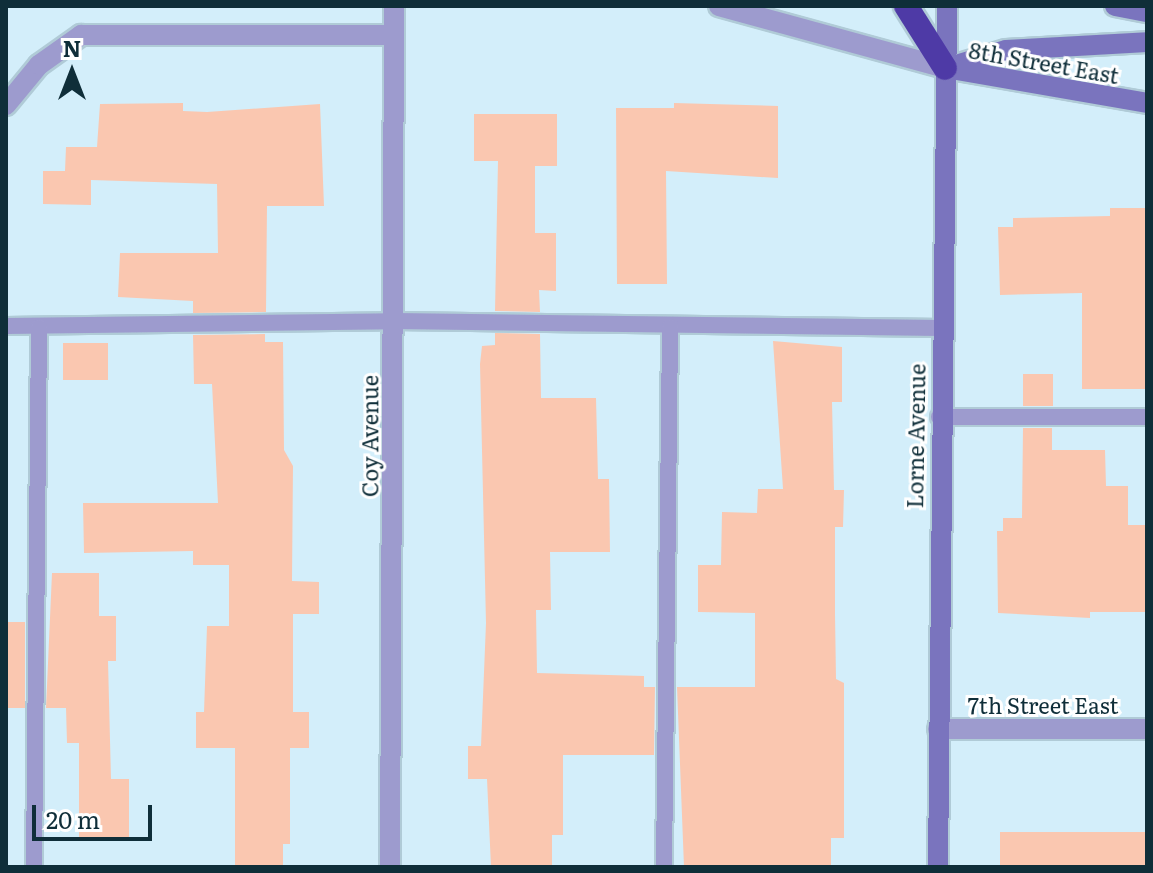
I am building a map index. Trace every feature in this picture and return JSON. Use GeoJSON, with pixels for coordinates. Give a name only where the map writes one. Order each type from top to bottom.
{"type":"FeatureCollection","features":[{"type":"Feature","properties":{"kind":"highway"},"geometry":{"type":"LineString","coordinates":[[906,6],[945,68]]}},
{"type":"Feature","properties":{"kind":"main road","name":"Lorne Avenue"},"geometry":{"type":"LineString","coordinates":[[938,867],[939,417],[947,6]]}},
{"type":"Feature","properties":{"kind":"main road"},"geometry":{"type":"LineString","coordinates":[[1115,6],[1147,12]]}},
{"type":"Feature","properties":{"kind":"main road","name":"8th Street East"},"geometry":{"type":"LineString","coordinates":[[945,68],[1006,50],[1147,42]]}},
{"type":"Feature","properties":{"kind":"main road","name":"8th Street East"},"geometry":{"type":"LineString","coordinates":[[945,68],[1147,103]]}},
{"type":"Feature","properties":{"kind":"street","name":"Coy Avenue"},"geometry":{"type":"LineString","coordinates":[[390,867],[394,6]]}},
{"type":"Feature","properties":{"kind":"street"},"geometry":{"type":"LineString","coordinates":[[719,6],[945,68]]}},
{"type":"Feature","properties":{"kind":"street"},"geometry":{"type":"LineString","coordinates":[[6,105],[39,65],[81,35],[393,35]]}},
{"type":"Feature","properties":{"kind":"street","name":"7th Street East"},"geometry":{"type":"LineString","coordinates":[[938,729],[1147,729]]}},
{"type":"Feature","properties":{"kind":"lane"},"geometry":{"type":"LineString","coordinates":[[6,326],[394,321],[670,327],[941,328]]}},
{"type":"Feature","properties":{"kind":"lane"},"geometry":{"type":"LineString","coordinates":[[34,867],[39,327]]}},
{"type":"Feature","properties":{"kind":"lane"},"geometry":{"type":"LineString","coordinates":[[664,867],[670,327]]}},
{"type":"Feature","properties":{"kind":"lane"},"geometry":{"type":"LineString","coordinates":[[939,417],[1147,417]]}},
{"type":"Feature","properties":{"kind":"building"},"geometry":{"type":"Polygon","coordinates":[[[183,103],[183,111],[207,112],[320,104],[324,206],[267,206],[266,312],[193,313],[193,301],[118,297],[120,253],[218,253],[217,184],[91,180],[91,205],[43,204],[43,171],[65,171],[66,147],[97,147],[100,104],[183,103]]]}},
{"type":"Feature","properties":{"kind":"building"},"geometry":{"type":"Polygon","coordinates":[[[674,103],[778,106],[778,178],[666,171],[667,284],[617,284],[616,108],[674,108],[674,103]]]}},
{"type":"Feature","properties":{"kind":"building"},"geometry":{"type":"Polygon","coordinates":[[[474,114],[557,114],[557,166],[535,166],[535,233],[556,233],[556,291],[539,290],[540,312],[495,311],[498,161],[474,161],[474,114]]]}},
{"type":"Feature","properties":{"kind":"building"},"geometry":{"type":"Polygon","coordinates":[[[1110,208],[1147,208],[1147,389],[1082,389],[1082,293],[1000,295],[998,227],[1013,227],[1013,218],[1110,216],[1110,208]]]}},
{"type":"Feature","properties":{"kind":"building"},"geometry":{"type":"Polygon","coordinates":[[[495,333],[540,334],[541,398],[596,398],[598,479],[609,479],[610,552],[550,552],[551,610],[536,610],[537,673],[644,676],[644,687],[655,687],[654,755],[563,755],[563,835],[552,835],[552,867],[491,867],[487,779],[468,779],[468,746],[481,746],[486,623],[480,364],[482,346],[495,345],[495,333]]]}},
{"type":"Feature","properties":{"kind":"building"},"geometry":{"type":"Polygon","coordinates":[[[265,334],[265,342],[283,342],[284,450],[293,466],[292,581],[319,582],[319,614],[293,614],[293,712],[309,712],[309,748],[290,748],[290,844],[283,844],[283,867],[235,867],[235,748],[196,748],[196,712],[204,712],[207,626],[229,626],[229,565],[193,565],[193,551],[84,553],[83,503],[218,503],[212,384],[194,384],[193,335],[265,334]]]}},
{"type":"Feature","properties":{"kind":"building"},"geometry":{"type":"Polygon","coordinates":[[[773,341],[842,347],[842,402],[832,402],[834,490],[844,490],[843,527],[835,527],[835,614],[836,679],[844,683],[844,838],[831,838],[831,867],[684,867],[677,687],[755,687],[755,613],[698,612],[698,565],[721,565],[722,512],[757,513],[758,489],[783,489],[773,341]]]}},
{"type":"Feature","properties":{"kind":"building"},"geometry":{"type":"Polygon","coordinates":[[[63,343],[108,343],[108,380],[63,380],[63,343]]]}},
{"type":"Feature","properties":{"kind":"building"},"geometry":{"type":"Polygon","coordinates":[[[1023,374],[1053,374],[1053,406],[1023,406],[1023,374]]]}},
{"type":"Feature","properties":{"kind":"building"},"geometry":{"type":"Polygon","coordinates":[[[1023,428],[1052,428],[1052,450],[1105,450],[1106,486],[1128,486],[1128,525],[1147,525],[1147,612],[1090,612],[1090,618],[998,613],[997,531],[1003,531],[1003,518],[1022,518],[1023,428]]]}},
{"type":"Feature","properties":{"kind":"building"},"geometry":{"type":"Polygon","coordinates":[[[52,573],[99,573],[99,616],[116,616],[116,661],[108,661],[111,779],[129,779],[129,837],[79,837],[79,743],[67,743],[66,708],[46,708],[52,573]]]}},
{"type":"Feature","properties":{"kind":"building"},"geometry":{"type":"Polygon","coordinates":[[[6,622],[25,622],[25,708],[6,708],[6,622]]]}},
{"type":"Feature","properties":{"kind":"building"},"geometry":{"type":"Polygon","coordinates":[[[1000,832],[1147,832],[1147,867],[1000,867],[1000,832]]]}}]}
